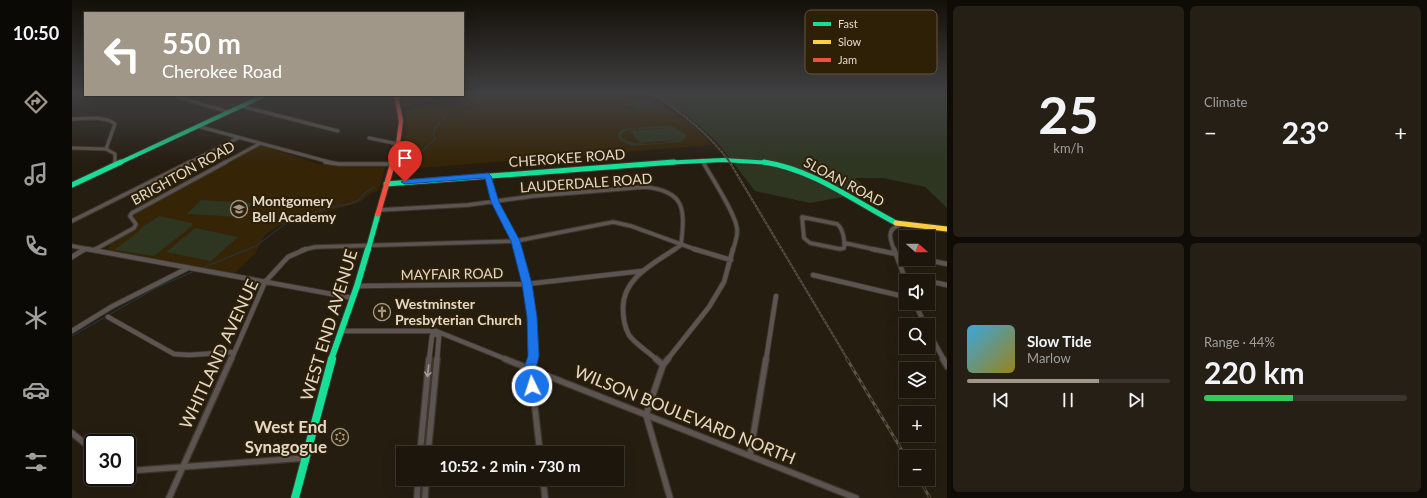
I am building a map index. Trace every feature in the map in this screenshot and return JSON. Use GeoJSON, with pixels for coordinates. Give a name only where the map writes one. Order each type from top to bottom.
{"type":"FeatureCollection","features":[{"type":"Feature","properties":{"kind":"main road"},"geometry":{"type":"LineString","coordinates":[[74,182],[217,117]]}},
{"type":"Feature","properties":{"kind":"main road","name":"WEST END AVENUE"},"geometry":{"type":"LineString","coordinates":[[295,498],[329,366],[357,286],[398,144],[400,117]]}},
{"type":"Feature","properties":{"kind":"main road","name":"CHEROKEE ROAD"},"geometry":{"type":"LineString","coordinates":[[386,184],[726,159]]}},
{"type":"Feature","properties":{"kind":"main road","name":"SLOAN ROAD"},"geometry":{"type":"LineString","coordinates":[[726,159],[765,162],[797,170],[829,186],[890,221],[901,224],[947,229]]}},
{"type":"Feature","properties":{"kind":"street"},"geometry":{"type":"LineString","coordinates":[[285,117],[338,131]]}},
{"type":"Feature","properties":{"kind":"street"},"geometry":{"type":"LineString","coordinates":[[72,119],[104,119],[115,124],[106,144],[106,149]]}},
{"type":"Feature","properties":{"kind":"street"},"geometry":{"type":"LineString","coordinates":[[197,126],[332,164],[392,164]]}},
{"type":"Feature","properties":{"kind":"street"},"geometry":{"type":"LineString","coordinates":[[72,221],[238,138]]}},
{"type":"Feature","properties":{"kind":"street"},"geometry":{"type":"LineString","coordinates":[[369,138],[398,144]]}},
{"type":"Feature","properties":{"kind":"street","name":"BRIGHTON ROAD"},"geometry":{"type":"LineString","coordinates":[[94,250],[134,228],[136,224],[130,216],[132,213],[259,144]]}},
{"type":"Feature","properties":{"kind":"street"},"geometry":{"type":"LineString","coordinates":[[72,148],[106,149],[115,154],[115,164]]}},
{"type":"Feature","properties":{"kind":"street"},"geometry":{"type":"LineString","coordinates":[[670,498],[646,415],[662,365],[709,307],[724,282],[737,236],[737,227],[733,216],[702,160]]}},
{"type":"Feature","properties":{"kind":"street"},"geometry":{"type":"LineString","coordinates":[[488,176],[495,202],[516,241],[527,284],[532,317],[534,356],[530,368],[539,446]]}},
{"type":"Feature","properties":{"kind":"street","name":"LAUDERDALE ROAD"},"geometry":{"type":"LineString","coordinates":[[379,210],[432,208],[495,202],[534,196],[645,187],[655,188],[665,190],[680,204],[684,218],[681,245]]}},
{"type":"Feature","properties":{"kind":"street"},"geometry":{"type":"LineString","coordinates":[[806,216],[837,224],[840,226],[845,243],[844,248],[840,249],[806,241],[804,238],[802,217],[806,216]]}},
{"type":"Feature","properties":{"kind":"street","name":"WHITLAND AVENUE"},"geometry":{"type":"LineString","coordinates":[[169,498],[265,282],[288,257],[301,250],[330,245],[368,246],[516,241],[614,222],[631,226],[681,245],[731,260]]}},
{"type":"Feature","properties":{"kind":"street"},"geometry":{"type":"LineString","coordinates":[[901,224],[894,227],[890,233],[895,253],[903,274]]}},
{"type":"Feature","properties":{"kind":"street"},"geometry":{"type":"LineString","coordinates":[[845,243],[899,254]]}},
{"type":"Feature","properties":{"kind":"street"},"geometry":{"type":"LineString","coordinates":[[662,365],[630,336],[623,321],[623,303],[626,290],[642,271],[681,245]]}},
{"type":"Feature","properties":{"kind":"street"},"geometry":{"type":"LineString","coordinates":[[72,246],[353,298]]}},
{"type":"Feature","properties":{"kind":"street"},"geometry":{"type":"LineString","coordinates":[[72,257],[86,249]]}},
{"type":"Feature","properties":{"kind":"street"},"geometry":{"type":"LineString","coordinates":[[935,262],[947,264]]}},
{"type":"Feature","properties":{"kind":"street"},"geometry":{"type":"LineString","coordinates":[[72,331],[111,307],[189,268]]}},
{"type":"Feature","properties":{"kind":"street","name":"MAYFAIR ROAD"},"geometry":{"type":"LineString","coordinates":[[357,286],[527,284],[642,271]]}},
{"type":"Feature","properties":{"kind":"street"},"geometry":{"type":"LineString","coordinates":[[813,275],[899,295]]}},
{"type":"Feature","properties":{"kind":"street"},"geometry":{"type":"LineString","coordinates":[[935,282],[947,285]]}},
{"type":"Feature","properties":{"kind":"street"},"geometry":{"type":"LineString","coordinates":[[750,455],[776,296]]}},
{"type":"Feature","properties":{"kind":"street"},"geometry":{"type":"LineString","coordinates":[[108,316],[174,354],[189,355],[234,352]]}},
{"type":"Feature","properties":{"kind":"street","name":"WILSON BOULEVARD NORTH"},"geometry":{"type":"LineString","coordinates":[[341,331],[436,332],[856,498]]}},
{"type":"Feature","properties":{"kind":"street"},"geometry":{"type":"LineString","coordinates":[[421,446],[431,343],[432,336],[436,332],[439,336],[429,446]]}},
{"type":"Feature","properties":{"kind":"street"},"geometry":{"type":"LineString","coordinates":[[935,344],[947,366]]}},
{"type":"Feature","properties":{"kind":"street"},"geometry":{"type":"LineString","coordinates":[[72,433],[84,443]]}},
{"type":"Feature","properties":{"kind":"street"},"geometry":{"type":"LineString","coordinates":[[136,469],[305,458]]}},
{"type":"Feature","properties":{"kind":"street"},"geometry":{"type":"LineString","coordinates":[[417,498],[418,486]]}},
{"type":"Feature","properties":{"kind":"street"},"geometry":{"type":"LineString","coordinates":[[425,498],[426,486]]}},
{"type":"Feature","properties":{"kind":"street"},"geometry":{"type":"LineString","coordinates":[[544,486],[545,498]]}},
{"type":"Feature","properties":{"kind":"shaded area"},"geometry":{"type":"Polygon","coordinates":[[[406,117],[681,117],[690,123],[712,145],[396,170],[407,127],[406,117]]]}},
{"type":"Feature","properties":{"kind":"shaded area","name":"Montgomery Bell Academy"},"geometry":{"type":"Polygon","coordinates":[[[260,145],[319,164],[341,166],[386,165],[379,191],[371,193],[356,204],[295,220],[279,226],[265,235],[255,254],[234,274],[109,250],[108,248],[111,242],[136,229],[140,222],[134,217],[136,212],[260,145]]]}},
{"type":"Feature","properties":{"kind":"green space"},"geometry":{"type":"Polygon","coordinates":[[[689,117],[947,117],[947,208],[925,187],[883,178],[855,178],[871,192],[810,203],[755,191],[717,142],[689,117]]]}},
{"type":"Feature","properties":{"kind":"green space"},"geometry":{"type":"Polygon","coordinates":[[[670,125],[685,134],[686,137],[681,142],[632,146],[621,141],[618,136],[619,132],[623,129],[670,125]],[[666,128],[629,130],[623,132],[621,136],[625,140],[639,143],[630,131],[666,128]],[[677,140],[639,143],[648,144],[677,140]]]}},
{"type":"Feature","properties":{"kind":"green space"},"geometry":{"type":"Polygon","coordinates":[[[201,200],[253,203],[240,217],[187,214],[201,200]]]}},
{"type":"Feature","properties":{"kind":"green space"},"geometry":{"type":"Polygon","coordinates":[[[159,216],[192,223],[192,226],[154,256],[114,250],[144,226],[159,216]]]}},
{"type":"Feature","properties":{"kind":"green space"},"geometry":{"type":"Polygon","coordinates":[[[195,228],[238,237],[211,261],[166,252],[195,228]]]}},
{"type":"Feature","properties":{"kind":"waterway"},"geometry":{"type":"LineString","coordinates":[[395,175],[434,140],[435,138],[433,134],[435,128],[444,117]]}},
{"type":"Feature","properties":{"kind":"waterway"},"geometry":{"type":"LineString","coordinates":[[202,268],[256,246],[285,224],[327,208],[349,204],[359,200],[364,194],[374,187]]}},
{"type":"Feature","properties":{"kind":"waterway"},"geometry":{"type":"LineString","coordinates":[[72,336],[156,288],[195,271]]}},
{"type":"Feature","properties":{"kind":"railway"},"geometry":{"type":"LineString","coordinates":[[686,117],[712,141],[729,161],[848,360]]}},
{"type":"Feature","properties":{"kind":"railway"},"geometry":{"type":"LineString","coordinates":[[847,359],[902,450]]}},
{"type":"Feature","properties":{"kind":"railway"},"geometry":{"type":"LineString","coordinates":[[923,486],[930,498]]}},
{"type":"Feature","properties":{"kind":"traffic: fast"},"geometry":{"type":"LineString","coordinates":[[72,185],[217,117]]}},
{"type":"Feature","properties":{"kind":"traffic: fast"},"geometry":{"type":"LineString","coordinates":[[386,184],[702,160],[754,161],[784,166],[814,177],[896,223]]}},
{"type":"Feature","properties":{"kind":"traffic: fast"},"geometry":{"type":"LineString","coordinates":[[295,498],[329,366],[357,286],[378,214]]}},
{"type":"Feature","properties":{"kind":"traffic: slow"},"geometry":{"type":"LineString","coordinates":[[896,223],[947,229]]}},
{"type":"Feature","properties":{"kind":"traffic: jam"},"geometry":{"type":"LineString","coordinates":[[378,214],[398,144],[400,117]]}},
{"type":"Feature","properties":{"kind":"place","name":"Montgomery Bell Academy"},"geometry":{"type":"Point","coordinates":[239,209]}},
{"type":"Feature","properties":{"kind":"place","name":"Westminster Presbyterian Church"},"geometry":{"type":"Point","coordinates":[382,312]}},
{"type":"Feature","properties":{"kind":"place","name":"West End Synagogue"},"geometry":{"type":"Point","coordinates":[340,437]}},
{"type":"Feature","properties":{"kind":"route"},"geometry":{"type":"LineString","coordinates":[[405,182],[488,176],[495,202],[516,241],[527,284],[532,317],[534,356],[530,368],[532,386]]}}]}
